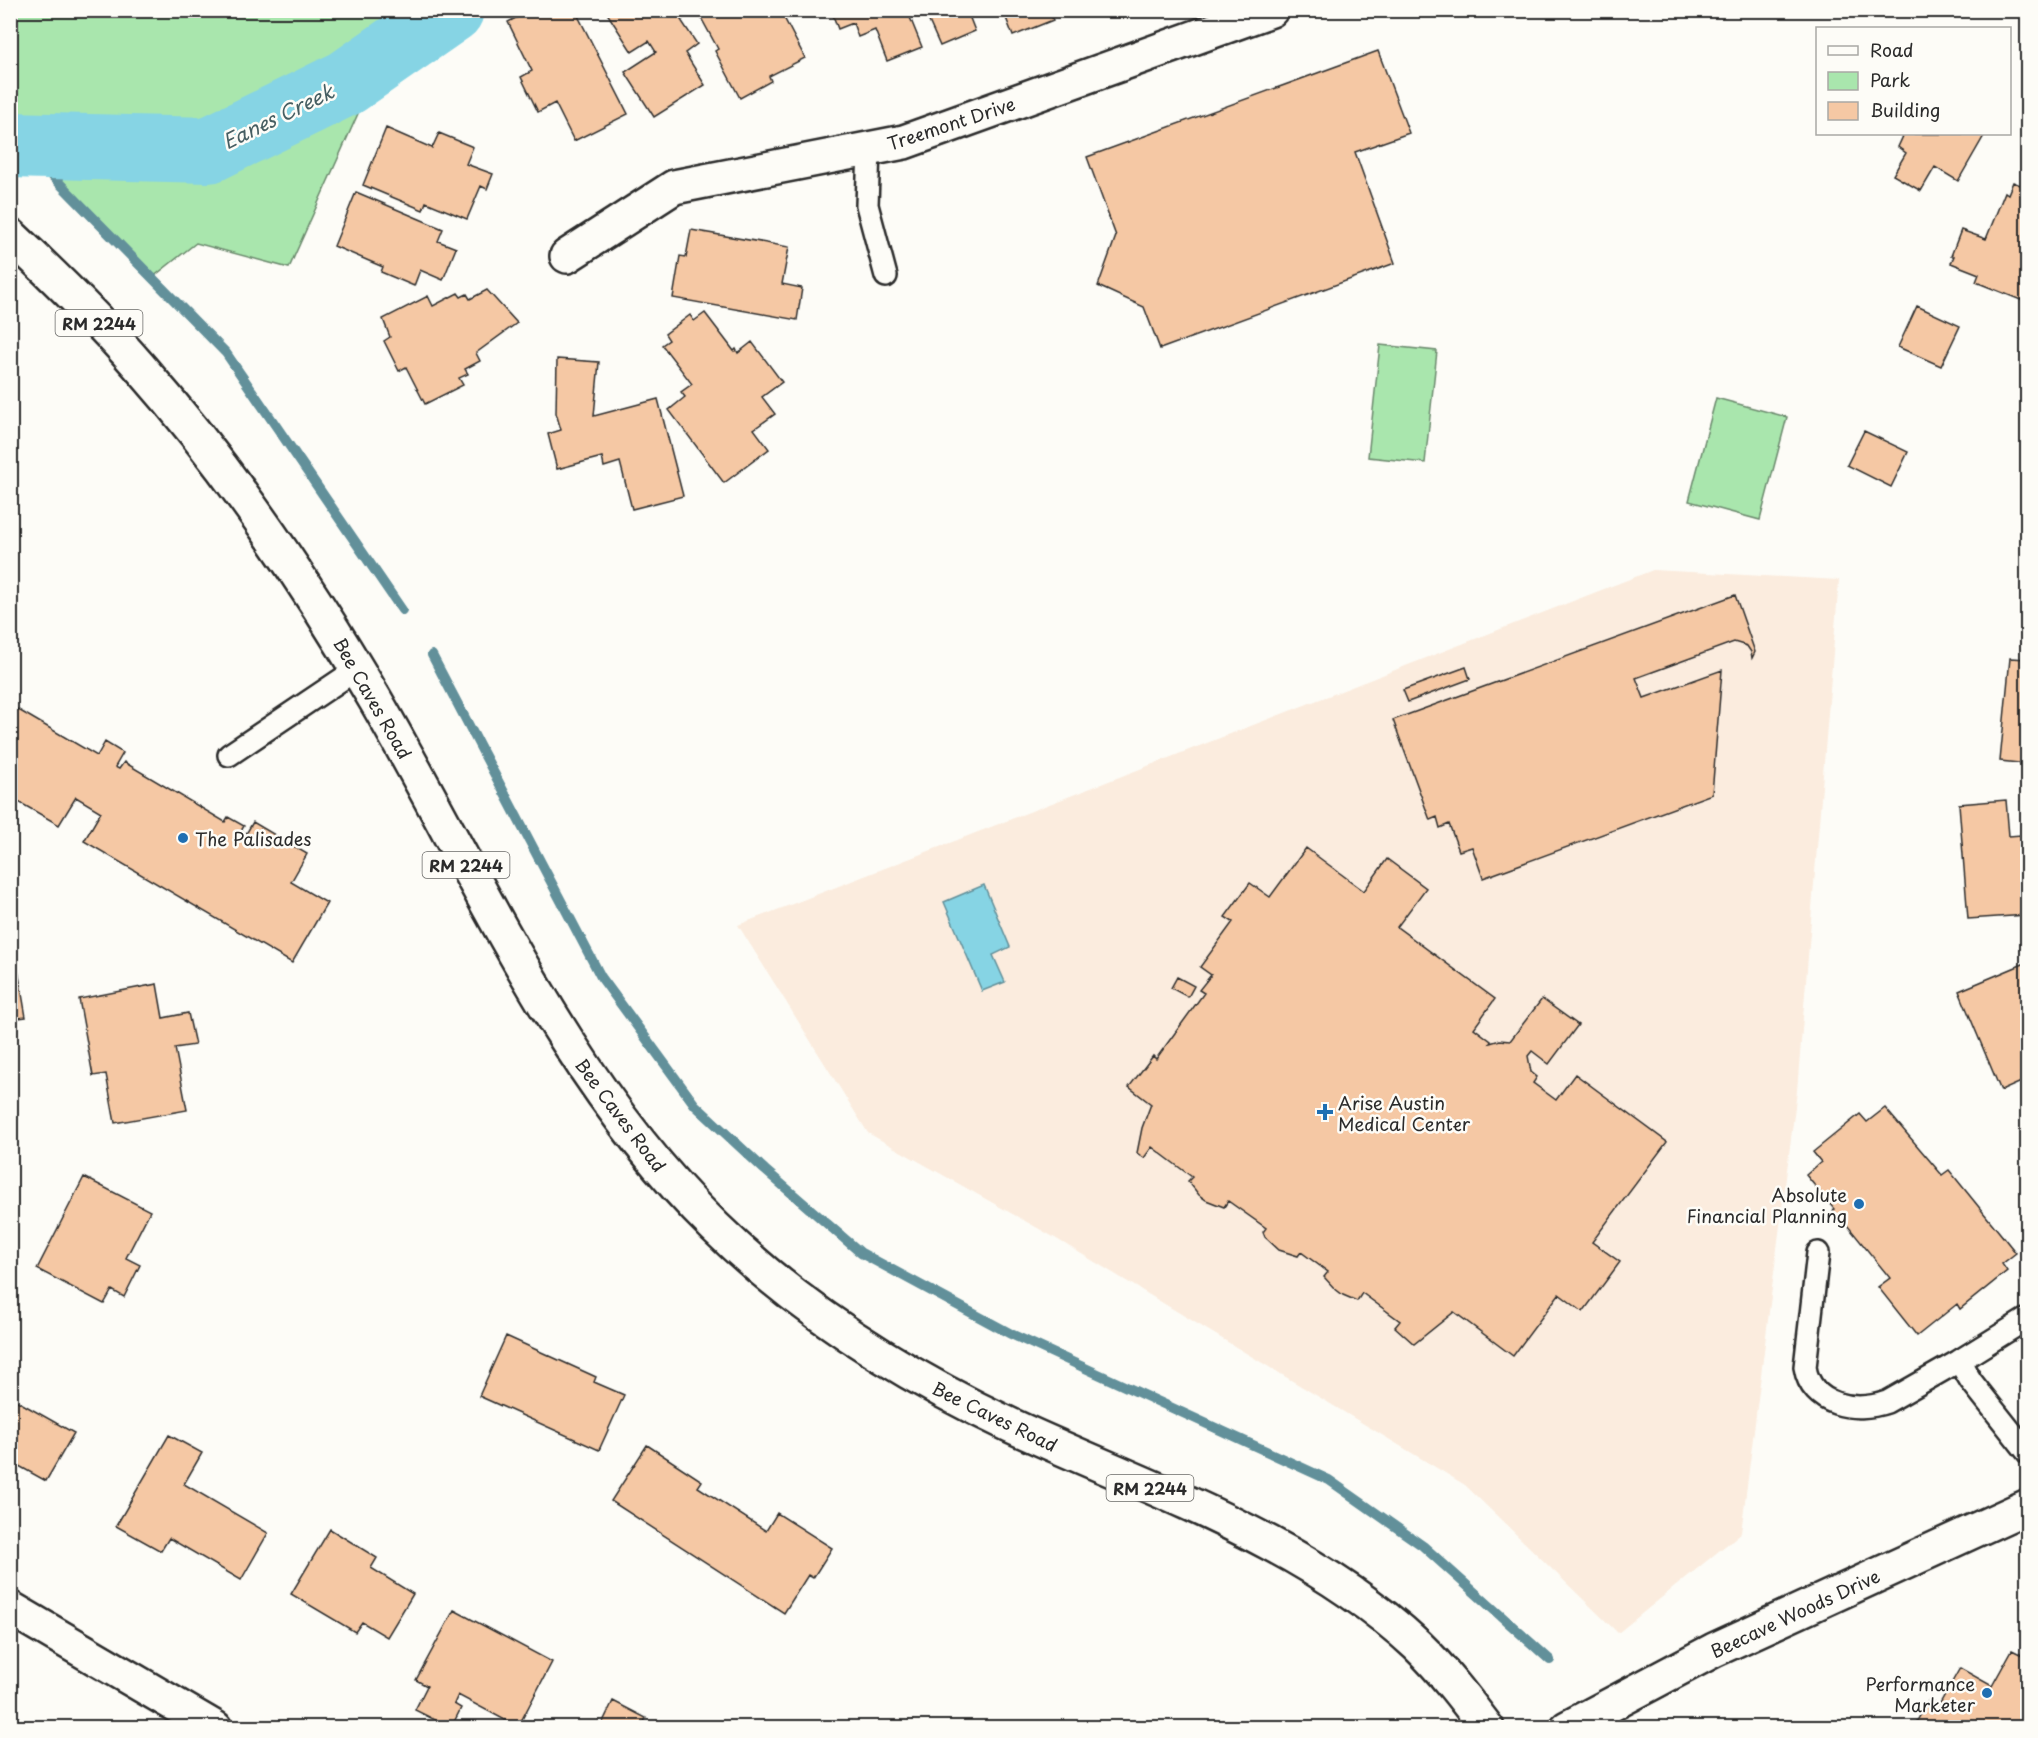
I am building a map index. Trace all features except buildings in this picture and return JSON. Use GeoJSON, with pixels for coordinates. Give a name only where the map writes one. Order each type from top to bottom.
{"type":"FeatureCollection","features":[{"type":"Feature","properties":{"kind":"main road","name":"Treemont Drive"},"geometry":{"type":"LineString","coordinates":[[567,256],[674,187],[904,142],[1271,10]]}},
{"type":"Feature","properties":{"kind":"main road","name":"Bee Caves Road"},"geometry":{"type":"LineString","coordinates":[[10,235],[93,315],[182,417],[278,545],[357,669],[523,968],[565,1038],[602,1093],[657,1164],[692,1204],[734,1246],[809,1308],[916,1377],[1011,1425],[1260,1539],[1339,1585],[1367,1604],[1419,1647],[1487,1728]]}},
{"type":"Feature","properties":{"kind":"main road","name":"Beecave Woods Drive"},"geometry":{"type":"LineString","coordinates":[[1567,1728],[1714,1650],[2028,1506]]}},
{"type":"Feature","properties":{"kind":"main road"},"geometry":{"type":"LineString","coordinates":[[10,1608],[215,1728]]}},
{"type":"Feature","properties":{"kind":"lane"},"geometry":{"type":"LineString","coordinates":[[869,149],[867,205],[885,276]]}},
{"type":"Feature","properties":{"kind":"lane"},"geometry":{"type":"LineString","coordinates":[[229,755],[357,669]]}},
{"type":"Feature","properties":{"kind":"lane"},"geometry":{"type":"LineString","coordinates":[[1818,1253],[1806,1367],[1807,1379],[1827,1400],[1852,1407],[1878,1406],[1959,1361],[2025,1320]]}},
{"type":"Feature","properties":{"kind":"lane"},"geometry":{"type":"LineString","coordinates":[[1959,1361],[1971,1381],[2028,1453]]}},
{"type":"Feature","properties":{"kind":"shaded area","name":"Arise Austin Medical Center"},"geometry":{"type":"Polygon","coordinates":[[[1653,570],[1839,580],[1797,1091],[1741,1533],[1618,1633],[1465,1485],[1050,1235],[868,1133],[738,925],[1653,570]]]}},
{"type":"Feature","properties":{"kind":"green space"},"geometry":{"type":"Polygon","coordinates":[[[10,11],[489,11],[361,107],[289,268],[196,243],[153,277],[70,195],[11,141],[10,11]]]}},
{"type":"Feature","properties":{"kind":"green space"},"geometry":{"type":"Polygon","coordinates":[[[1380,345],[1437,351],[1425,463],[1368,457],[1380,345]]]}},
{"type":"Feature","properties":{"kind":"green space"},"geometry":{"type":"Polygon","coordinates":[[[1716,398],[1787,417],[1760,520],[1689,501],[1716,398]]]}},
{"type":"Feature","properties":{"kind":"water"},"geometry":{"type":"Polygon","coordinates":[[[984,885],[1010,947],[993,955],[1005,982],[982,991],[944,902],[984,885]]]}},
{"type":"Feature","properties":{"kind":"waterway","name":"Eanes Creek"},"geometry":{"type":"LineString","coordinates":[[10,145],[209,150],[346,83],[451,10]]}},
{"type":"Feature","properties":{"kind":"waterway"},"geometry":{"type":"LineString","coordinates":[[21,144],[226,353],[402,610]]}},
{"type":"Feature","properties":{"kind":"waterway"},"geometry":{"type":"LineString","coordinates":[[432,655],[601,977],[695,1105],[765,1170],[861,1253],[1011,1334],[1329,1480],[1423,1546],[1550,1660]]}},
{"type":"Feature","properties":{"kind":"place","name":"The Palisades"},"geometry":{"type":"Point","coordinates":[183,838]}},
{"type":"Feature","properties":{"kind":"place","name":"Arise Austin Medical Center"},"geometry":{"type":"Point","coordinates":[1325,1112]}},
{"type":"Feature","properties":{"kind":"place","name":"Absolute Financial Planning"},"geometry":{"type":"Point","coordinates":[1859,1204]}},
{"type":"Feature","properties":{"kind":"place","name":"Performance Marketer"},"geometry":{"type":"Point","coordinates":[1987,1693]}}]}
